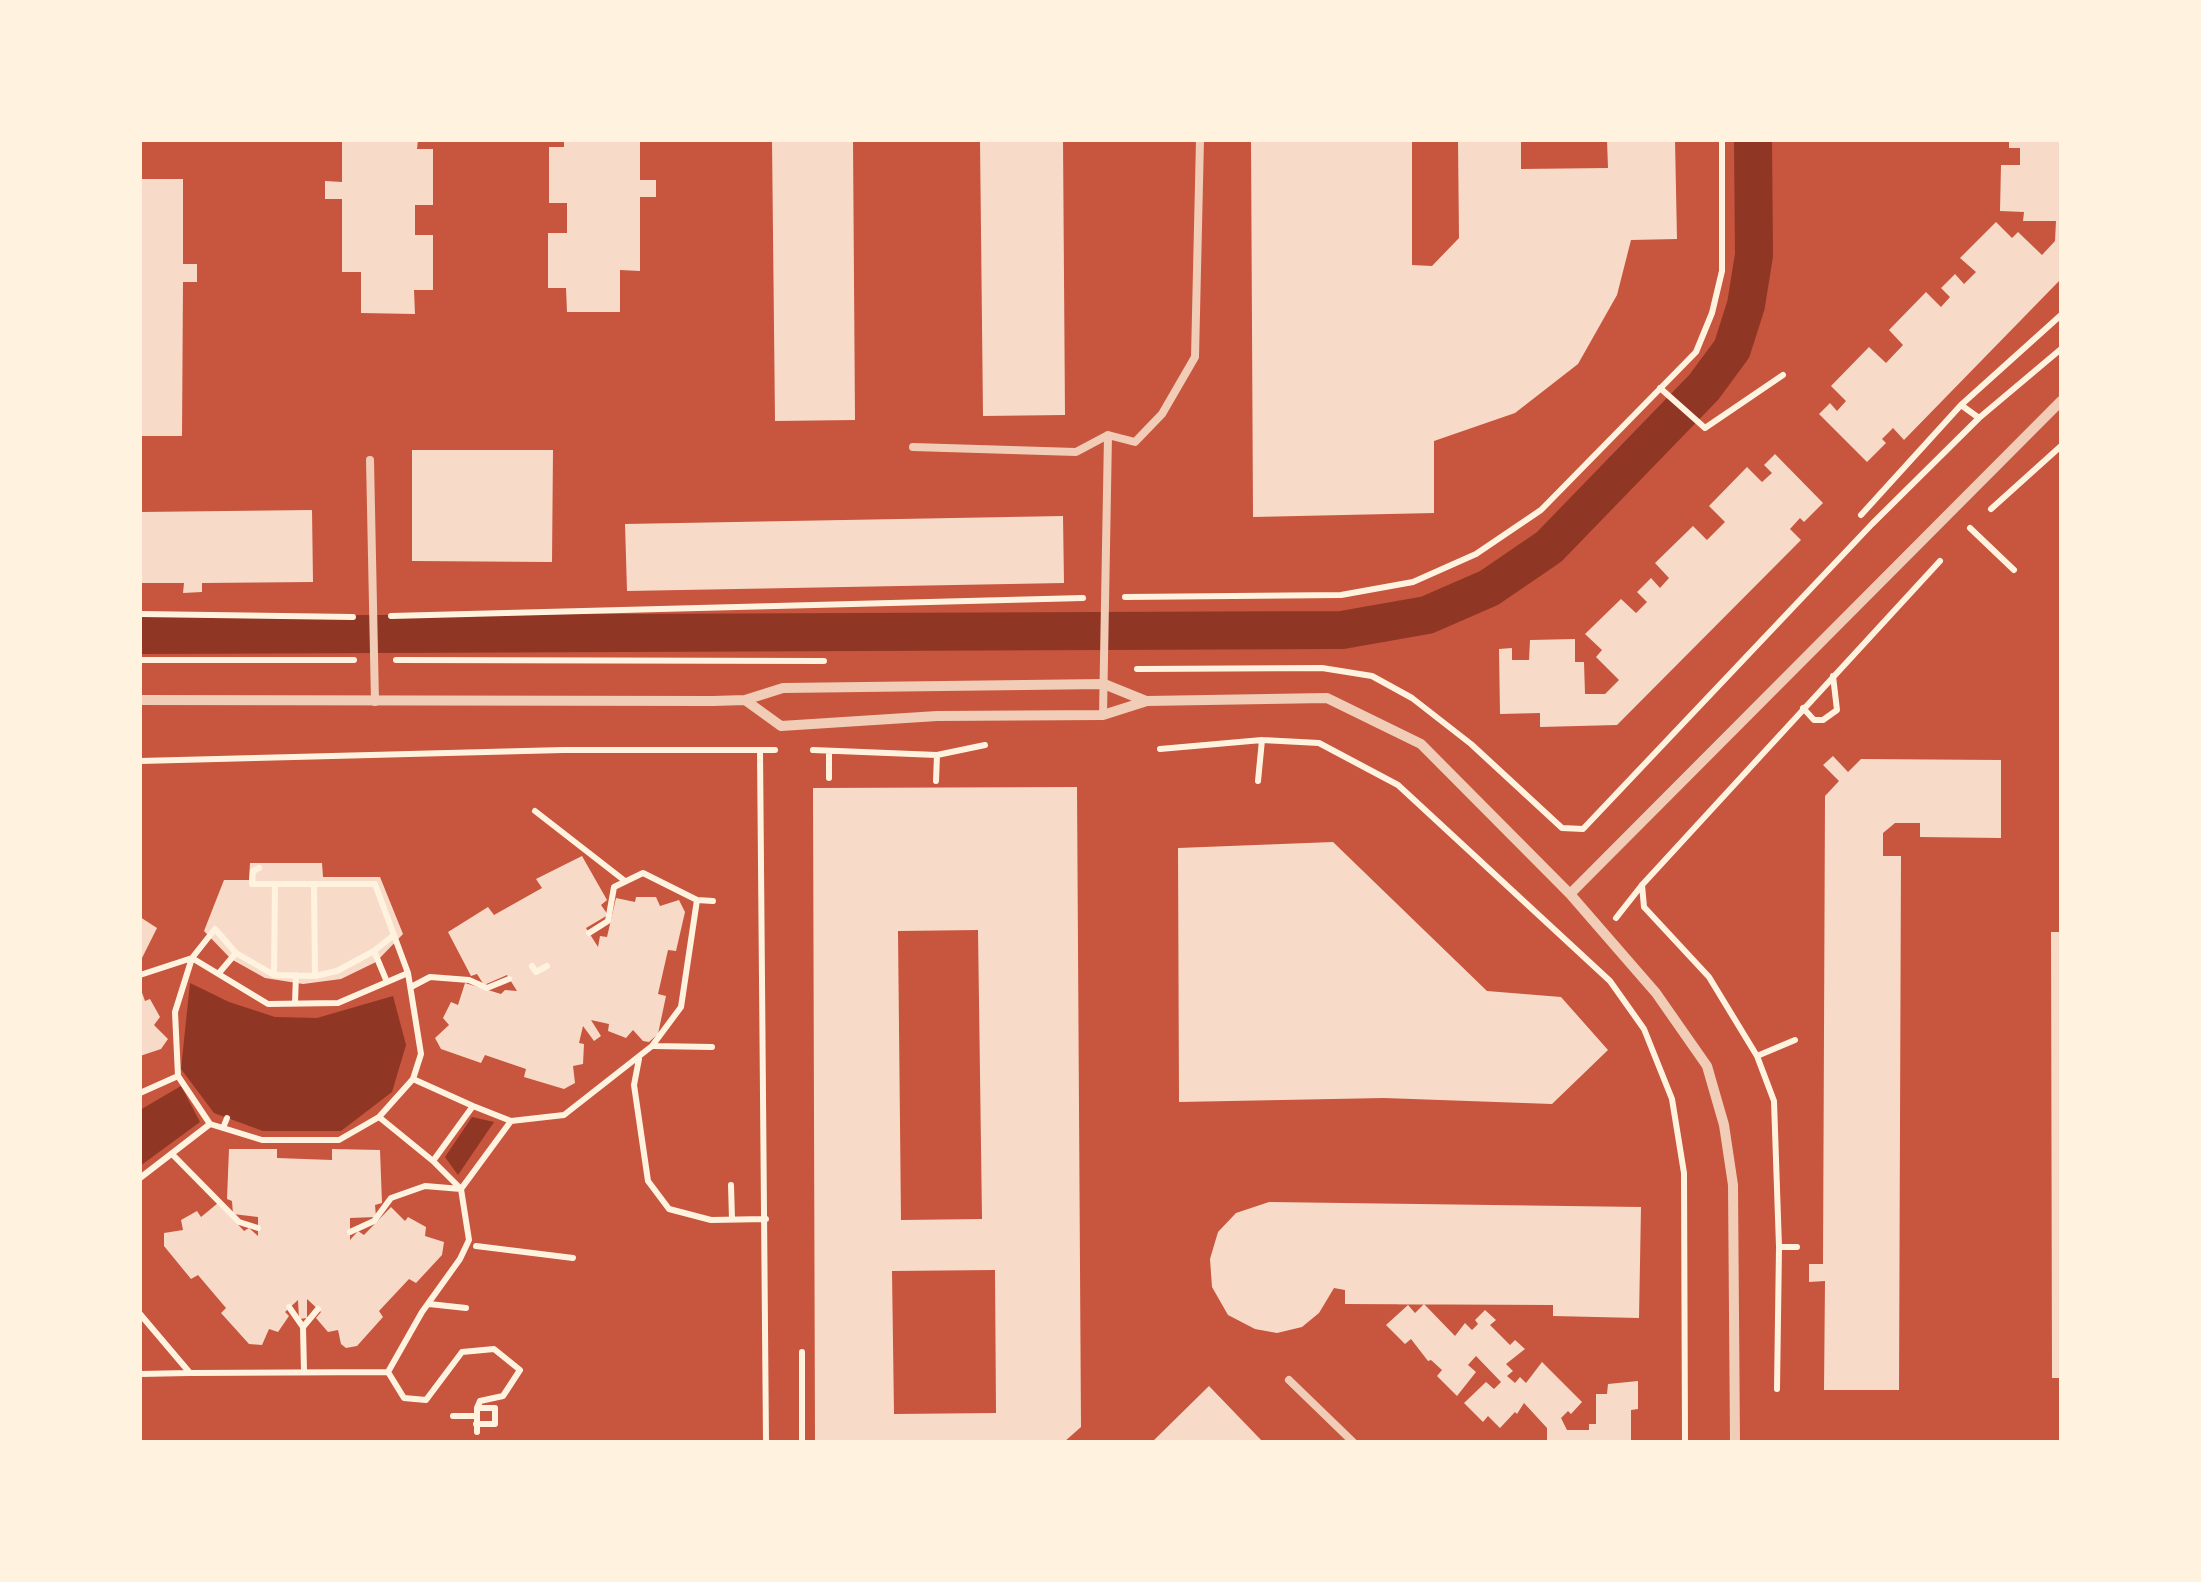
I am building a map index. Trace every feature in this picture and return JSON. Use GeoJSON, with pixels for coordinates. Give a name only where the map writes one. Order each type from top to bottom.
{"type":"FeatureCollection","features":[{"type":"Feature","properties":{"kind":"street"},"geometry":{"type":"LineString","coordinates":[[1570,894],[2061,401]]}},
{"type":"Feature","properties":{"kind":"street"},"geometry":{"type":"LineString","coordinates":[[140,700],[744,700],[783,688],[1104,684],[1147,701]]}},
{"type":"Feature","properties":{"kind":"street"},"geometry":{"type":"LineString","coordinates":[[744,700],[781,726],[937,716],[1103,715],[1147,701],[1327,698],[1421,744],[1570,894],[1656,994],[1708,1066],[1724,1124],[1733,1185],[1735,1442]]}},
{"type":"Feature","properties":{"kind":"lane"},"geometry":{"type":"LineString","coordinates":[[913,447],[1076,452],[1108,435],[1135,442],[1162,414],[1196,357],[1200,140]]}},
{"type":"Feature","properties":{"kind":"lane"},"geometry":{"type":"LineString","coordinates":[[1103,715],[1108,435]]}},
{"type":"Feature","properties":{"kind":"lane"},"geometry":{"type":"LineString","coordinates":[[370,460],[375,702]]}},
{"type":"Feature","properties":{"kind":"lane"},"geometry":{"type":"LineString","coordinates":[[1290,1380],[1353,1442]]}},
{"type":"Feature","properties":{"kind":"path"},"geometry":{"type":"LineString","coordinates":[[140,614],[373,622],[434,612],[1106,596],[1341,595],[1414,582],[1476,554],[1541,510],[1696,352],[1712,313],[1722,271],[1722,140]]}},
{"type":"Feature","properties":{"kind":"path"},"geometry":{"type":"LineString","coordinates":[[1861,514],[1961,405],[2061,315]]}},
{"type":"Feature","properties":{"kind":"path"},"geometry":{"type":"LineString","coordinates":[[1583,829],[1872,524],[1979,418],[2061,350]]}},
{"type":"Feature","properties":{"kind":"path"},"geometry":{"type":"LineString","coordinates":[[1660,388],[1705,428],[1783,374]]}},
{"type":"Feature","properties":{"kind":"path"},"geometry":{"type":"LineString","coordinates":[[1961,405],[1979,418]]}},
{"type":"Feature","properties":{"kind":"path"},"geometry":{"type":"LineString","coordinates":[[1957,542],[2061,446]]}},
{"type":"Feature","properties":{"kind":"path"},"geometry":{"type":"LineString","coordinates":[[1970,528],[2014,570]]}},
{"type":"Feature","properties":{"kind":"path"},"geometry":{"type":"LineString","coordinates":[[1777,1390],[1779,1247],[1774,1101],[1758,1056],[1709,978],[1644,908],[1642,884],[1945,555]]}},
{"type":"Feature","properties":{"kind":"path"},"geometry":{"type":"LineString","coordinates":[[140,660],[374,656],[828,661]]}},
{"type":"Feature","properties":{"kind":"path"},"geometry":{"type":"LineString","coordinates":[[1803,708],[1814,720],[1823,720],[1838,710],[1833,674]]}},
{"type":"Feature","properties":{"kind":"path"},"geometry":{"type":"LineString","coordinates":[[1160,749],[1262,740],[1319,743],[1398,785],[1610,981],[1644,1029],[1672,1099],[1684,1173],[1685,1442]]}},
{"type":"Feature","properties":{"kind":"path"},"geometry":{"type":"LineString","coordinates":[[1258,781],[1262,740]]}},
{"type":"Feature","properties":{"kind":"path"},"geometry":{"type":"LineString","coordinates":[[810,750],[937,755],[986,744]]}},
{"type":"Feature","properties":{"kind":"path"},"geometry":{"type":"LineString","coordinates":[[140,761],[563,750],[780,750]]}},
{"type":"Feature","properties":{"kind":"path"},"geometry":{"type":"LineString","coordinates":[[760,750],[766,1442]]}},
{"type":"Feature","properties":{"kind":"path"},"geometry":{"type":"LineString","coordinates":[[829,751],[829,778]]}},
{"type":"Feature","properties":{"kind":"path"},"geometry":{"type":"LineString","coordinates":[[936,781],[937,755]]}},
{"type":"Feature","properties":{"kind":"path"},"geometry":{"type":"LineString","coordinates":[[535,812],[625,882]]}},
{"type":"Feature","properties":{"kind":"path"},"geometry":{"type":"LineString","coordinates":[[259,868],[253,871],[252,884],[375,884],[394,934],[408,973],[421,1054],[413,1080],[394,1095],[379,1117],[339,1140],[303,1136],[262,1140],[210,1124],[178,1076],[175,1012],[192,958],[214,929],[236,953],[274,975],[314,976],[337,971],[374,951],[394,934]]}},
{"type":"Feature","properties":{"kind":"path"},"geometry":{"type":"LineString","coordinates":[[589,934],[608,921],[614,887],[643,873],[697,900],[713,901]]}},
{"type":"Feature","properties":{"kind":"path"},"geometry":{"type":"LineString","coordinates":[[334,884],[334,880],[352,880]]}},
{"type":"Feature","properties":{"kind":"path"},"geometry":{"type":"LineString","coordinates":[[274,975],[275,884]]}},
{"type":"Feature","properties":{"kind":"path"},"geometry":{"type":"LineString","coordinates":[[314,884],[314,976]]}},
{"type":"Feature","properties":{"kind":"path"},"geometry":{"type":"LineString","coordinates":[[413,1080],[512,1121],[564,1115],[639,1058],[681,1008],[697,900]]}},
{"type":"Feature","properties":{"kind":"path"},"geometry":{"type":"LineString","coordinates":[[374,951],[387,982]]}},
{"type":"Feature","properties":{"kind":"path"},"geometry":{"type":"LineString","coordinates":[[219,974],[236,953]]}},
{"type":"Feature","properties":{"kind":"path"},"geometry":{"type":"LineString","coordinates":[[140,975],[192,958],[268,1004],[338,1003],[408,973]]}},
{"type":"Feature","properties":{"kind":"path"},"geometry":{"type":"LineString","coordinates":[[532,966],[536,972],[547,966]]}},
{"type":"Feature","properties":{"kind":"path"},"geometry":{"type":"LineString","coordinates":[[294,1003],[296,975]]}},
{"type":"Feature","properties":{"kind":"path"},"geometry":{"type":"LineString","coordinates":[[411,987],[430,976],[468,980],[487,988],[509,979]]}},
{"type":"Feature","properties":{"kind":"path"},"geometry":{"type":"LineString","coordinates":[[1758,1056],[1795,1040]]}},
{"type":"Feature","properties":{"kind":"path"},"geometry":{"type":"LineString","coordinates":[[652,1046],[712,1047]]}},
{"type":"Feature","properties":{"kind":"path"},"geometry":{"type":"LineString","coordinates":[[639,1058],[634,1085],[648,1181],[669,1208],[710,1220],[766,1219]]}},
{"type":"Feature","properties":{"kind":"path"},"geometry":{"type":"LineString","coordinates":[[140,1093],[178,1076]]}},
{"type":"Feature","properties":{"kind":"path"},"geometry":{"type":"LineString","coordinates":[[433,1162],[473,1106]]}},
{"type":"Feature","properties":{"kind":"path"},"geometry":{"type":"LineString","coordinates":[[379,1117],[461,1189],[472,1243],[427,1304],[388,1372]]}},
{"type":"Feature","properties":{"kind":"path"},"geometry":{"type":"LineString","coordinates":[[223,1128],[227,1118]]}},
{"type":"Feature","properties":{"kind":"path"},"geometry":{"type":"LineString","coordinates":[[461,1189],[512,1121]]}},
{"type":"Feature","properties":{"kind":"path"},"geometry":{"type":"LineString","coordinates":[[140,1178],[210,1124]]}},
{"type":"Feature","properties":{"kind":"path"},"geometry":{"type":"LineString","coordinates":[[172,1154],[239,1222],[258,1228]]}},
{"type":"Feature","properties":{"kind":"path"},"geometry":{"type":"LineString","coordinates":[[731,1185],[732,1219]]}},
{"type":"Feature","properties":{"kind":"path"},"geometry":{"type":"LineString","coordinates":[[350,1232],[374,1221],[391,1198],[425,1186],[461,1189]]}},
{"type":"Feature","properties":{"kind":"path"},"geometry":{"type":"LineString","coordinates":[[472,1243],[573,1258]]}},
{"type":"Feature","properties":{"kind":"path"},"geometry":{"type":"LineString","coordinates":[[1779,1247],[1796,1247]]}},
{"type":"Feature","properties":{"kind":"path"},"geometry":{"type":"LineString","coordinates":[[427,1304],[466,1308]]}},
{"type":"Feature","properties":{"kind":"path"},"geometry":{"type":"LineString","coordinates":[[290,1307],[304,1327],[304,1371]]}},
{"type":"Feature","properties":{"kind":"path"},"geometry":{"type":"LineString","coordinates":[[304,1327],[318,1309]]}},
{"type":"Feature","properties":{"kind":"path"},"geometry":{"type":"LineString","coordinates":[[140,1314],[190,1373]]}},
{"type":"Feature","properties":{"kind":"path"},"geometry":{"type":"LineString","coordinates":[[388,1372],[404,1398],[426,1400],[462,1352],[494,1349],[520,1370],[503,1396],[480,1401],[477,1420],[453,1416]]}},
{"type":"Feature","properties":{"kind":"path"},"geometry":{"type":"LineString","coordinates":[[802,1352],[802,1442]]}},
{"type":"Feature","properties":{"kind":"path"},"geometry":{"type":"LineString","coordinates":[[140,1374],[388,1372]]}},
{"type":"Feature","properties":{"kind":"shaded area"},"geometry":{"type":"Polygon","coordinates":[[[190,983],[229,1002],[275,1017],[317,1018],[393,996],[406,1045],[392,1092],[341,1131],[263,1131],[214,1113],[181,1069],[190,983]]]}},
{"type":"Feature","properties":{"kind":"shaded area"},"geometry":{"type":"Polygon","coordinates":[[[181,1086],[200,1122],[140,1166],[140,1110],[181,1086]]]}},
{"type":"Feature","properties":{"kind":"shaded area"},"geometry":{"type":"Polygon","coordinates":[[[472,1117],[494,1122],[458,1175],[445,1157],[472,1117]]]}},
{"type":"Feature","properties":{"kind":"building"},"geometry":{"type":"Polygon","coordinates":[[[342,140],[418,140],[417,149],[433,149],[433,205],[415,205],[415,235],[433,235],[433,290],[414,290],[415,314],[361,313],[361,272],[342,272],[342,199],[325,199],[325,181],[342,182],[342,140]]]}},
{"type":"Feature","properties":{"kind":"building"},"geometry":{"type":"Polygon","coordinates":[[[564,140],[640,140],[640,180],[656,180],[656,197],[640,197],[640,271],[620,270],[620,312],[567,312],[566,288],[548,288],[548,233],[567,233],[567,203],[549,203],[549,147],[564,147],[564,140]]]}},
{"type":"Feature","properties":{"kind":"building"},"geometry":{"type":"Polygon","coordinates":[[[772,140],[853,140],[855,420],[775,421],[772,140]]]}},
{"type":"Feature","properties":{"kind":"building"},"geometry":{"type":"Polygon","coordinates":[[[980,140],[1063,140],[1065,415],[983,416],[980,140]]]}},
{"type":"Feature","properties":{"kind":"building"},"geometry":{"type":"Polygon","coordinates":[[[1251,140],[1412,140],[1412,265],[1432,266],[1459,238],[1458,140],[1521,140],[1521,169],[1608,168],[1607,140],[1675,140],[1677,239],[1631,240],[1617,295],[1578,364],[1515,413],[1434,441],[1434,513],[1253,517],[1251,140]]]}},
{"type":"Feature","properties":{"kind":"building"},"geometry":{"type":"Polygon","coordinates":[[[2009,140],[2061,140],[2061,279],[1904,440],[1893,428],[1882,439],[1886,443],[1867,462],[1819,414],[1830,403],[1837,411],[1846,401],[1831,386],[1869,347],[1886,363],[1903,345],[1889,330],[1926,292],[1941,307],[1950,297],[1941,288],[1955,274],[1964,284],[1976,272],[1960,258],[1996,222],[2012,238],[2018,232],[2042,255],[2055,241],[2056,221],[2023,221],[2024,212],[2000,211],[2001,165],[2020,165],[2020,148],[2009,148],[2009,140]]]}},
{"type":"Feature","properties":{"kind":"building"},"geometry":{"type":"Polygon","coordinates":[[[140,179],[183,179],[183,264],[197,264],[197,282],[183,282],[182,436],[140,436],[140,179]]]}},
{"type":"Feature","properties":{"kind":"building"},"geometry":{"type":"Polygon","coordinates":[[[412,450],[553,450],[552,562],[412,561],[412,450]]]}},
{"type":"Feature","properties":{"kind":"building"},"geometry":{"type":"Polygon","coordinates":[[[1775,454],[1823,503],[1804,522],[1800,518],[1790,529],[1801,540],[1617,725],[1540,727],[1540,713],[1500,714],[1499,649],[1512,648],[1512,660],[1529,660],[1530,640],[1575,639],[1575,662],[1584,662],[1585,694],[1605,694],[1619,680],[1596,657],[1602,650],[1585,634],[1621,599],[1636,613],[1647,602],[1637,592],[1651,578],[1660,588],[1669,578],[1655,563],[1693,526],[1707,540],[1725,522],[1709,506],[1747,467],[1762,482],[1772,473],[1764,465],[1775,454]]]}},
{"type":"Feature","properties":{"kind":"building"},"geometry":{"type":"Polygon","coordinates":[[[312,510],[313,582],[202,583],[202,592],[183,593],[184,583],[140,583],[140,512],[312,510]]]}},
{"type":"Feature","properties":{"kind":"building"},"geometry":{"type":"Polygon","coordinates":[[[1063,516],[1064,583],[627,591],[625,524],[1063,516]]]}},
{"type":"Feature","properties":{"kind":"building"},"geometry":{"type":"Polygon","coordinates":[[[1833,756],[1848,772],[1861,759],[2001,760],[2001,838],[1920,837],[1920,823],[1895,823],[1883,833],[1883,856],[1901,856],[1899,1390],[1824,1390],[1825,1281],[1809,1282],[1809,1264],[1823,1264],[1825,796],[1839,781],[1823,765],[1833,756]]]}},
{"type":"Feature","properties":{"kind":"building"},"geometry":{"type":"Polygon","coordinates":[[[1077,787],[1081,1427],[1064,1442],[815,1442],[813,788],[1077,787]],[[978,930],[898,931],[901,1220],[982,1219],[978,930]],[[995,1270],[892,1271],[894,1414],[996,1413],[995,1270]]]}},
{"type":"Feature","properties":{"kind":"building"},"geometry":{"type":"Polygon","coordinates":[[[1333,842],[1487,991],[1561,997],[1608,1050],[1552,1104],[1384,1098],[1179,1102],[1178,848],[1333,842]]]}},
{"type":"Feature","properties":{"kind":"building"},"geometry":{"type":"Polygon","coordinates":[[[582,856],[607,900],[601,905],[608,915],[586,928],[598,947],[600,936],[607,937],[616,898],[635,902],[636,897],[656,897],[660,906],[679,900],[685,912],[676,951],[668,950],[658,994],[666,996],[658,1034],[649,1042],[633,1030],[626,1038],[608,1031],[609,1024],[591,1020],[601,1036],[594,1041],[583,1026],[579,1043],[584,1044],[583,1064],[573,1066],[575,1083],[564,1089],[524,1077],[526,1069],[485,1055],[481,1063],[441,1049],[435,1038],[449,1025],[443,1018],[451,1002],[458,1005],[465,983],[501,994],[505,990],[517,991],[507,975],[484,985],[477,974],[471,976],[448,932],[488,907],[494,915],[542,888],[536,879],[582,856]]]}},
{"type":"Feature","properties":{"kind":"building"},"geometry":{"type":"Polygon","coordinates":[[[250,863],[322,863],[323,877],[380,877],[403,934],[376,962],[341,979],[303,984],[265,978],[231,959],[204,931],[224,880],[249,880],[250,863]]]}},
{"type":"Feature","properties":{"kind":"building"},"geometry":{"type":"Polygon","coordinates":[[[140,917],[157,928],[140,962],[140,917]]]}},
{"type":"Feature","properties":{"kind":"building"},"geometry":{"type":"Polygon","coordinates":[[[2051,932],[2061,932],[2061,1378],[2052,1378],[2051,932]]]}},
{"type":"Feature","properties":{"kind":"building"},"geometry":{"type":"Polygon","coordinates":[[[140,987],[145,1001],[150,999],[160,1017],[154,1025],[168,1039],[161,1049],[140,1056],[140,987]]]}},
{"type":"Feature","properties":{"kind":"building"},"geometry":{"type":"Polygon","coordinates":[[[229,1149],[277,1149],[277,1158],[332,1160],[332,1149],[380,1150],[382,1203],[375,1205],[376,1217],[350,1218],[350,1240],[358,1231],[364,1235],[391,1207],[405,1221],[408,1217],[426,1227],[425,1236],[444,1242],[442,1255],[416,1283],[409,1279],[379,1311],[383,1317],[357,1346],[346,1348],[338,1330],[328,1332],[316,1318],[321,1312],[307,1299],[307,1318],[299,1319],[298,1300],[285,1312],[289,1316],[278,1332],[269,1329],[262,1345],[249,1344],[221,1313],[226,1308],[198,1275],[191,1279],[164,1246],[164,1233],[183,1230],[181,1220],[197,1211],[201,1217],[218,1203],[244,1231],[249,1228],[258,1236],[258,1217],[233,1214],[232,1201],[227,1199],[229,1149]]]}},
{"type":"Feature","properties":{"kind":"building"},"geometry":{"type":"Polygon","coordinates":[[[1269,1202],[1641,1207],[1639,1318],[1553,1316],[1553,1305],[1345,1304],[1345,1290],[1334,1288],[1319,1313],[1302,1327],[1277,1333],[1255,1329],[1228,1315],[1212,1287],[1210,1259],[1218,1232],[1236,1213],[1269,1202]]]}},
{"type":"Feature","properties":{"kind":"building"},"geometry":{"type":"Polygon","coordinates":[[[1424,1304],[1455,1336],[1465,1323],[1472,1330],[1485,1310],[1496,1320],[1490,1325],[1510,1345],[1515,1340],[1525,1349],[1506,1364],[1513,1371],[1507,1376],[1515,1383],[1520,1377],[1526,1383],[1542,1362],[1582,1402],[1561,1418],[1567,1430],[1589,1430],[1589,1424],[1596,1424],[1596,1394],[1607,1394],[1608,1384],[1638,1381],[1638,1409],[1631,1410],[1631,1442],[1547,1442],[1547,1428],[1524,1403],[1500,1428],[1488,1416],[1483,1422],[1464,1403],[1486,1382],[1494,1389],[1501,1382],[1476,1356],[1468,1365],[1476,1372],[1457,1396],[1437,1376],[1442,1370],[1428,1361],[1411,1339],[1405,1344],[1386,1325],[1408,1305],[1415,1313],[1424,1304]]]}},
{"type":"Feature","properties":{"kind":"building"},"geometry":{"type":"Polygon","coordinates":[[[1209,1386],[1263,1442],[1152,1442],[1209,1386]]]}},
{"type":"Feature","properties":{"kind":"waterway"},"geometry":{"type":"LineString","coordinates":[[140,635],[1342,630],[1427,615],[1489,588],[1549,547],[1704,387],[1732,349],[1746,305],[1754,255],[1753,140]]}}]}
